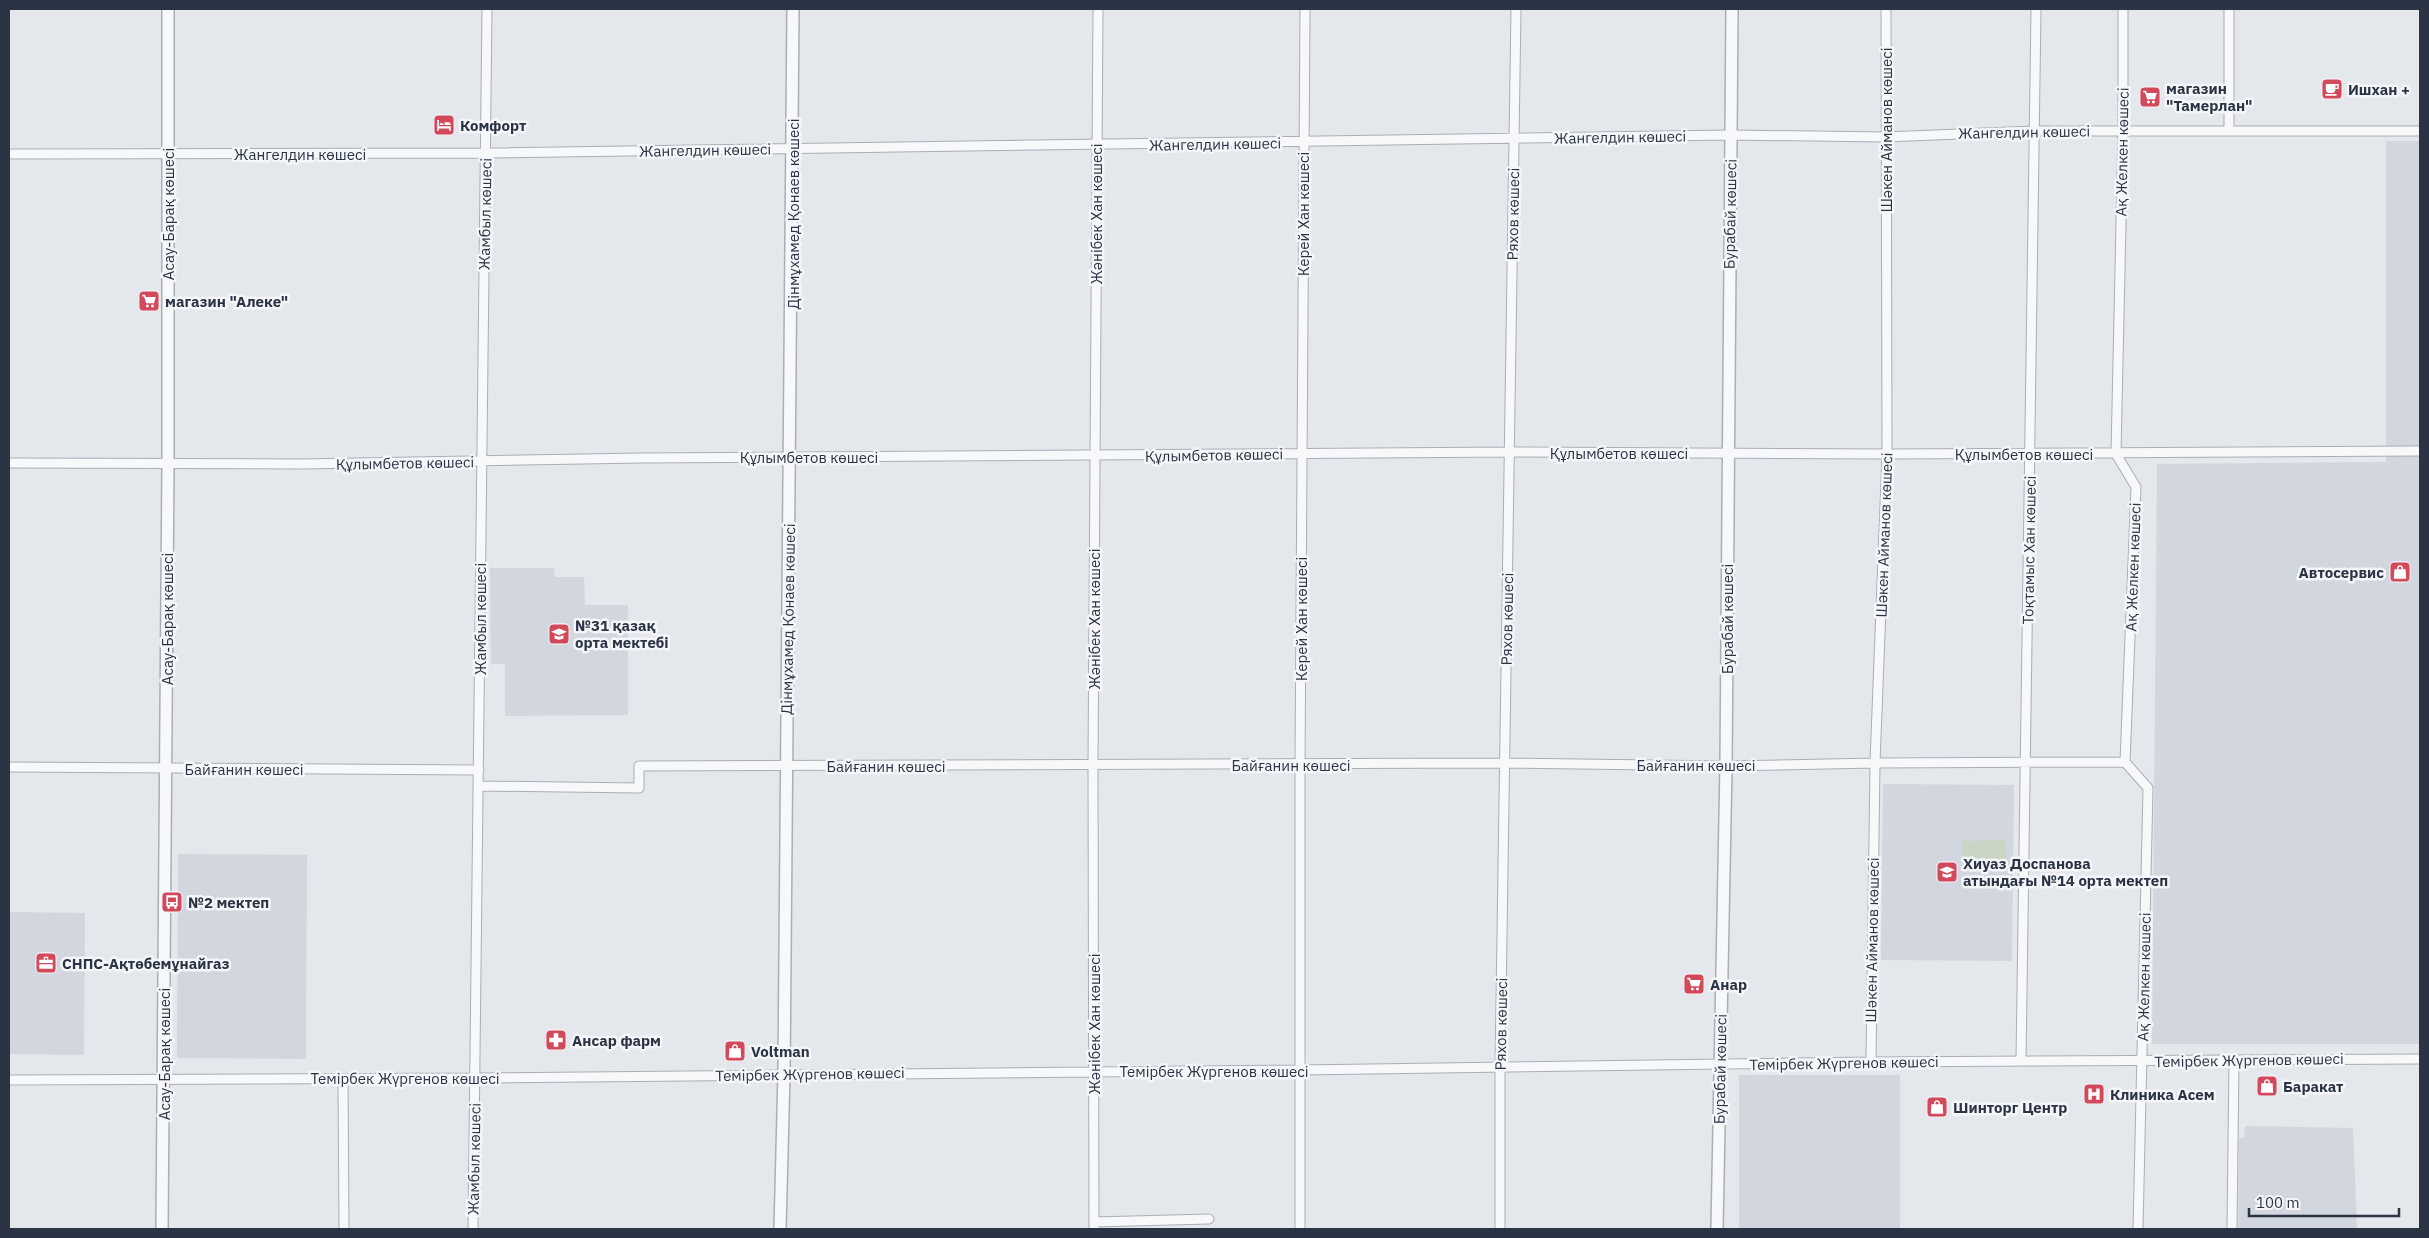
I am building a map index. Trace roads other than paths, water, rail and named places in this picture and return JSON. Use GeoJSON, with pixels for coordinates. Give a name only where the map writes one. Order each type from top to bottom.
{"type":"FeatureCollection","features":[{"type":"Feature","properties":{"kind":"street","name":"Асау-Барақ көшесі"},"geometry":{"type":"LineString","coordinates":[[162,1229],[168,463],[168,9]]}},
{"type":"Feature","properties":{"kind":"street","name":"Жамбыл көшесі"},"geometry":{"type":"LineString","coordinates":[[473,1229],[487,9]]}},
{"type":"Feature","properties":{"kind":"street","name":"Дінмұхамед Қонаев көшесі"},"geometry":{"type":"LineString","coordinates":[[780,1229],[784,1074],[791,457],[793,9]]}},
{"type":"Feature","properties":{"kind":"street","name":"Жәнібек Хан көшесі"},"geometry":{"type":"LineString","coordinates":[[1094,1225],[1093,765],[1098,9]]}},
{"type":"Feature","properties":{"kind":"street","name":"Керей Хан көшесі"},"geometry":{"type":"LineString","coordinates":[[1300,1229],[1301,454],[1305,9]]}},
{"type":"Feature","properties":{"kind":"street","name":"Ряхов көшесі"},"geometry":{"type":"LineString","coordinates":[[1500,1229],[1500,1067],[1516,9]]}},
{"type":"Feature","properties":{"kind":"street","name":"Бурабай көшесі"},"geometry":{"type":"LineString","coordinates":[[1717,1229],[1726,766],[1732,9]]}},
{"type":"Feature","properties":{"kind":"street","name":"Шәкен Айманов көшесі"},"geometry":{"type":"LineString","coordinates":[[1871,1062],[1875,763],[1888,454],[1885,137],[1886,9]]}},
{"type":"Feature","properties":{"kind":"street","name":"Тоқтамыс Хан көшесі"},"geometry":{"type":"LineString","coordinates":[[2021,1061],[2036,9]]}},
{"type":"Feature","properties":{"kind":"street","name":"Ақ Желкен көшесі"},"geometry":{"type":"LineString","coordinates":[[2123,9],[2123,131],[2116,454],[2136,487],[2125,762],[2148,788],[2138,1229]]}},
{"type":"Feature","properties":{"kind":"street"},"geometry":{"type":"LineString","coordinates":[[2229,9],[2229,130]]}},
{"type":"Feature","properties":{"kind":"street","name":"Жангелдин көшесі"},"geometry":{"type":"LineString","coordinates":[[9,154],[486,153],[1096,144],[1303,143],[1730,135],[1885,137],[2035,131],[2420,130]]}},
{"type":"Feature","properties":{"kind":"street","name":"Құлымбетов көшесі"},"geometry":{"type":"LineString","coordinates":[[9,463],[481,462],[791,457],[1510,452],[2116,454],[2420,451]]}},
{"type":"Feature","properties":{"kind":"street","name":"Байғанин көшесі"},"geometry":{"type":"LineString","coordinates":[[479,786],[639,788],[639,766],[1505,763],[1726,766],[1875,763],[2025,764],[2125,762]]}},
{"type":"Feature","properties":{"kind":"street","name":"Байғанин көшесі"},"geometry":{"type":"LineString","coordinates":[[9,766],[166,769],[479,770]]}},
{"type":"Feature","properties":{"kind":"street","name":"Темірбек Жүргенов көшесі"},"geometry":{"type":"LineString","coordinates":[[9,1080],[476,1078],[1871,1062],[2420,1059]]}},
{"type":"Feature","properties":{"kind":"street"},"geometry":{"type":"LineString","coordinates":[[2232,1229],[2234,1060]]}},
{"type":"Feature","properties":{"kind":"street"},"geometry":{"type":"LineString","coordinates":[[343,1078],[344,1229]]}},
{"type":"Feature","properties":{"kind":"street"},"geometry":{"type":"LineString","coordinates":[[1094,1225],[1209,1218]]}},
{"type":"Feature","properties":{"kind":"place","name":"Ишхан +"},"geometry":{"type":"Point","coordinates":[2332,89]}},
{"type":"Feature","properties":{"kind":"place","name":"магазин \"Тамерлан\""},"geometry":{"type":"Point","coordinates":[2150,97]}},
{"type":"Feature","properties":{"kind":"place","name":"Комфорт"},"geometry":{"type":"Point","coordinates":[444,125]}},
{"type":"Feature","properties":{"kind":"place","name":"магазин \"Алеке\""},"geometry":{"type":"Point","coordinates":[149,301]}},
{"type":"Feature","properties":{"kind":"place","name":"Автосервис"},"geometry":{"type":"Point","coordinates":[2400,572]}},
{"type":"Feature","properties":{"kind":"place","name":"№31 қазақ орта мектебі"},"geometry":{"type":"Point","coordinates":[559,634]}},
{"type":"Feature","properties":{"kind":"place","name":"Хиуаз Доспанова атындағы №14 орта мектеп"},"geometry":{"type":"Point","coordinates":[1947,872]}},
{"type":"Feature","properties":{"kind":"place","name":"№2 мектеп"},"geometry":{"type":"Point","coordinates":[172,902]}},
{"type":"Feature","properties":{"kind":"place","name":"СНПС-Ақтөбемұнайгаз"},"geometry":{"type":"Point","coordinates":[46,963]}},
{"type":"Feature","properties":{"kind":"place","name":"Анар"},"geometry":{"type":"Point","coordinates":[1694,984]}},
{"type":"Feature","properties":{"kind":"place","name":"Ансар фарм"},"geometry":{"type":"Point","coordinates":[556,1040]}},
{"type":"Feature","properties":{"kind":"place","name":"Voltman"},"geometry":{"type":"Point","coordinates":[735,1051]}},
{"type":"Feature","properties":{"kind":"place","name":"Баракат"},"geometry":{"type":"Point","coordinates":[2267,1086]}},
{"type":"Feature","properties":{"kind":"place","name":"Клиника Асем"},"geometry":{"type":"Point","coordinates":[2094,1094]}},
{"type":"Feature","properties":{"kind":"place","name":"Шинторг Центр"},"geometry":{"type":"Point","coordinates":[1937,1107]}}]}
